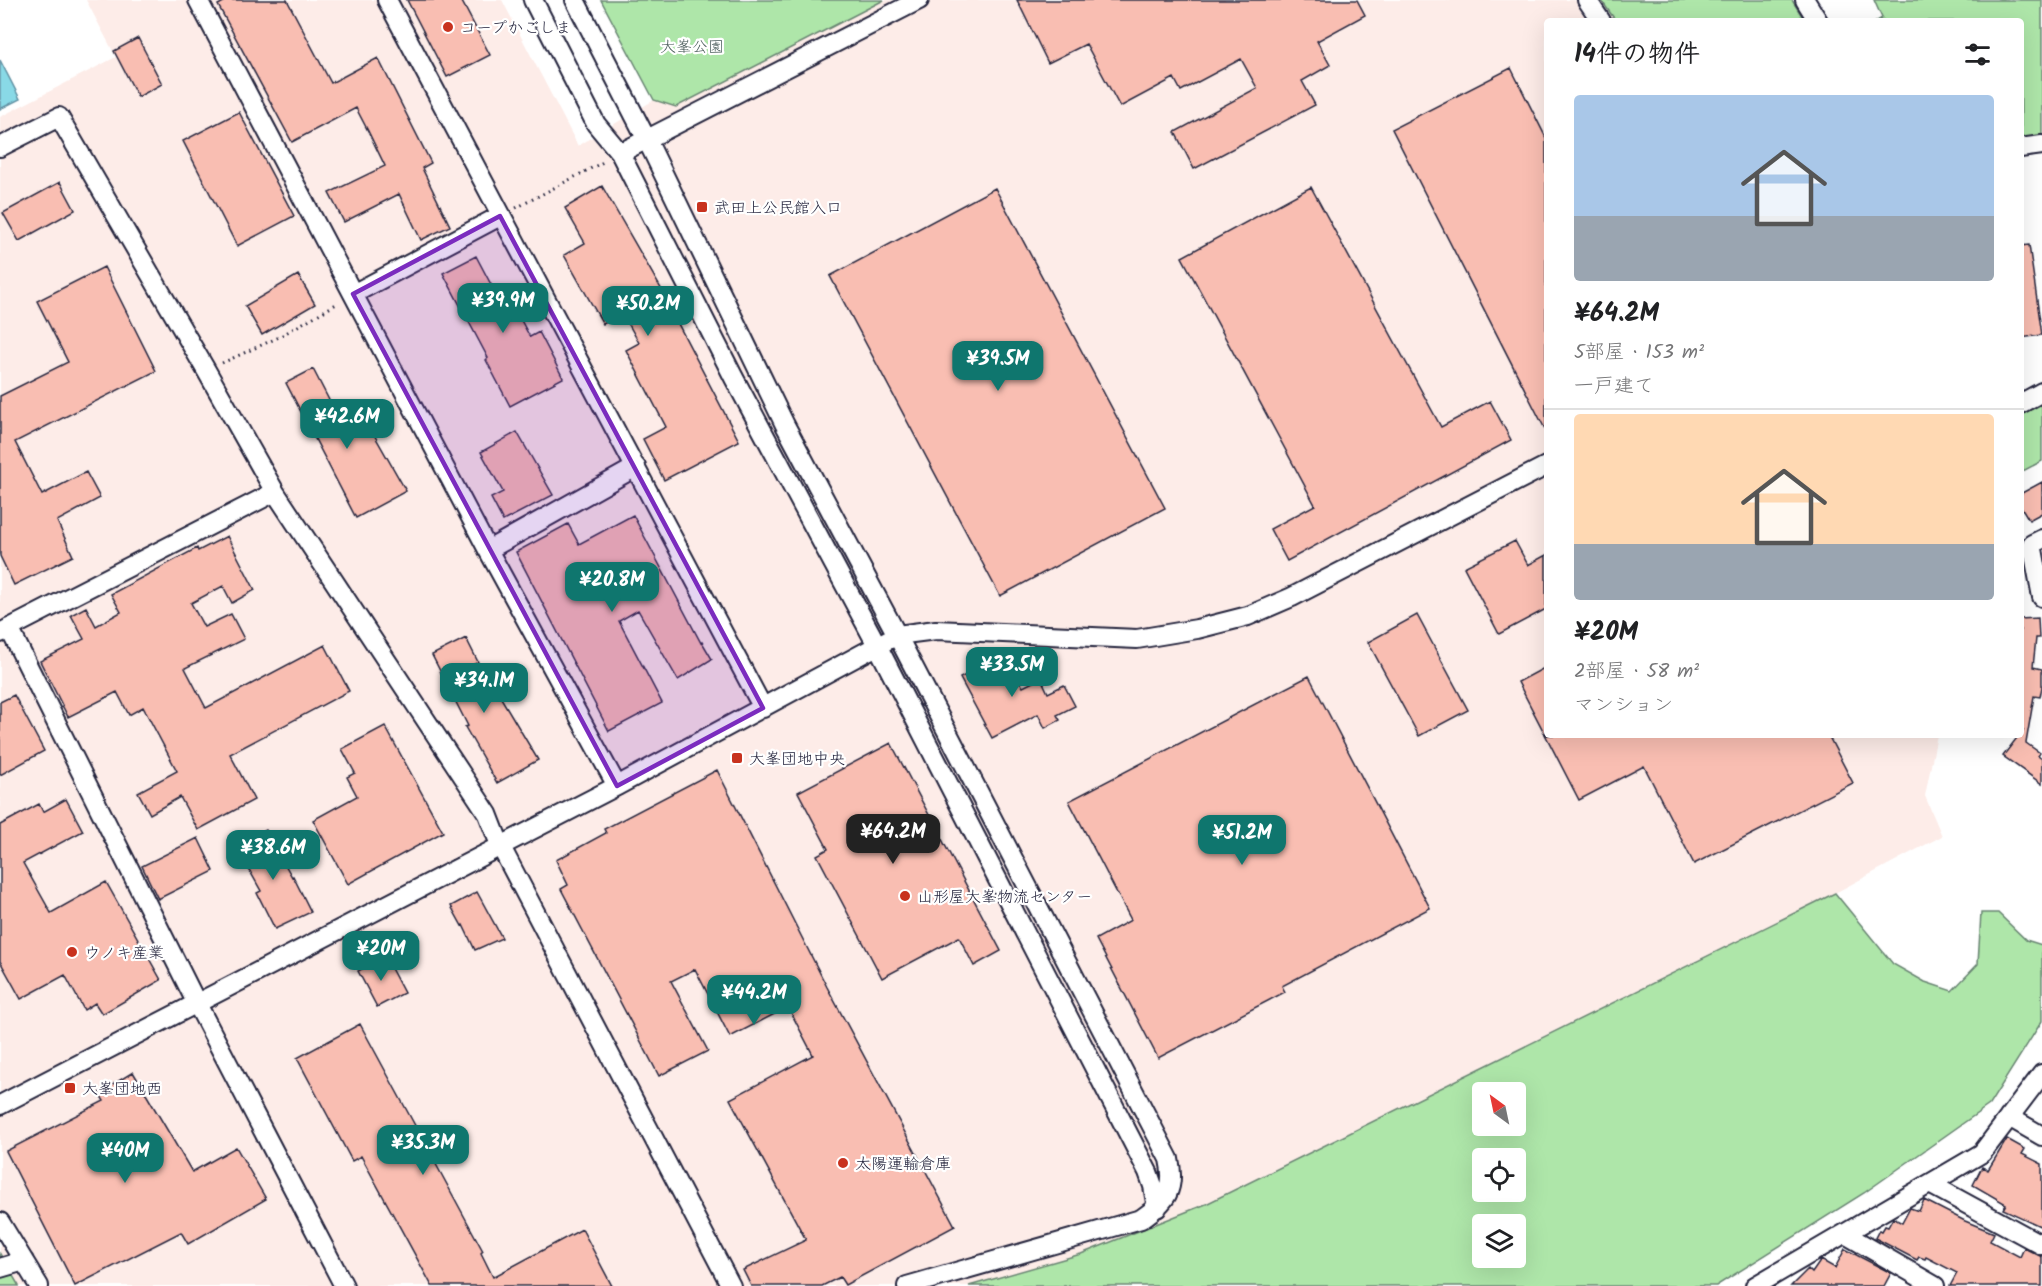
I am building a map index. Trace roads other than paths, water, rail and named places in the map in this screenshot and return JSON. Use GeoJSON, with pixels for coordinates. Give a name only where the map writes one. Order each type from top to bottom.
{"type":"FeatureCollection","features":[{"type":"Feature","properties":{"kind":"street"},"geometry":{"type":"LineString","coordinates":[[198,0],[488,550],[617,786]]}},
{"type":"Feature","properties":{"kind":"street"},"geometry":{"type":"LineString","coordinates":[[387,0],[763,708]]}},
{"type":"Feature","properties":{"kind":"street"},"geometry":{"type":"LineString","coordinates":[[533,0],[596,124],[620,153],[734,378],[878,647],[1148,1172],[1154,1186],[1157,1208]]}},
{"type":"Feature","properties":{"kind":"street"},"geometry":{"type":"LineString","coordinates":[[575,0],[647,140],[785,425],[897,635],[1169,1159],[1173,1176],[1166,1199],[1141,1218],[906,1286]]}},
{"type":"Feature","properties":{"kind":"street"},"geometry":{"type":"LineString","coordinates":[[620,153],[919,0]]}},
{"type":"Feature","properties":{"kind":"street"},"geometry":{"type":"LineString","coordinates":[[1587,0],[1600,18]]}},
{"type":"Feature","properties":{"kind":"street"},"geometry":{"type":"LineString","coordinates":[[1805,0],[1816,18]]}},
{"type":"Feature","properties":{"kind":"street"},"geometry":{"type":"LineString","coordinates":[[0,147],[59,117],[275,492],[488,814],[500,845],[730,1286]]}},
{"type":"Feature","properties":{"kind":"street"},"geometry":{"type":"LineString","coordinates":[[2024,147],[2042,145]]}},
{"type":"Feature","properties":{"kind":"street"},"geometry":{"type":"LineString","coordinates":[[353,294],[501,216]]}},
{"type":"Feature","properties":{"kind":"street"},"geometry":{"type":"LineString","coordinates":[[2024,402],[2042,392]]}},
{"type":"Feature","properties":{"kind":"street"},"geometry":{"type":"LineString","coordinates":[[488,550],[636,467]]}},
{"type":"Feature","properties":{"kind":"street"},"geometry":{"type":"LineString","coordinates":[[0,1105],[617,786],[897,635],[936,630],[1137,639],[1228,622],[1292,597],[1544,467]]}},
{"type":"Feature","properties":{"kind":"street"},"geometry":{"type":"LineString","coordinates":[[275,492],[5,631],[344,1286]]}},
{"type":"Feature","properties":{"kind":"street"},"geometry":{"type":"LineString","coordinates":[[2042,539],[2032,544],[2042,597]]}},
{"type":"Feature","properties":{"kind":"street"},"geometry":{"type":"LineString","coordinates":[[1755,1286],[1982,1153],[2042,1074]]}},
{"type":"Feature","properties":{"kind":"street"},"geometry":{"type":"LineString","coordinates":[[2009,1117],[2042,1136]]}},
{"type":"Feature","properties":{"kind":"street"},"geometry":{"type":"LineString","coordinates":[[1930,1184],[2042,1245]]}},
{"type":"Feature","properties":{"kind":"street"},"geometry":{"type":"LineString","coordinates":[[0,1222],[39,1286]]}},
{"type":"Feature","properties":{"kind":"street"},"geometry":{"type":"LineString","coordinates":[[1845,1234],[1935,1286]]}},
{"type":"Feature","properties":{"kind":"street"},"geometry":{"type":"LineString","coordinates":[[0,1268],[24,1261]]}},
{"type":"Feature","properties":{"kind":"water"},"geometry":{"type":"Polygon","coordinates":[[[0,60],[20,99],[0,109],[0,60]]]}},
{"type":"Feature","properties":{"kind":"place","name":"コープかごしま"},"geometry":{"type":"Point","coordinates":[448,27]}},
{"type":"Feature","properties":{"kind":"place","name":"武田上公民館入口"},"geometry":{"type":"Point","coordinates":[702,207]}},
{"type":"Feature","properties":{"kind":"place","name":"大峯団地中央"},"geometry":{"type":"Point","coordinates":[737,758]}},
{"type":"Feature","properties":{"kind":"place","name":"山形屋大峯物流センター"},"geometry":{"type":"Point","coordinates":[905,896]}},
{"type":"Feature","properties":{"kind":"place","name":"ウノキ産業"},"geometry":{"type":"Point","coordinates":[72,952]}},
{"type":"Feature","properties":{"kind":"place","name":"大峯団地西"},"geometry":{"type":"Point","coordinates":[70,1088]}},
{"type":"Feature","properties":{"kind":"place","name":"太陽運輸倉庫"},"geometry":{"type":"Point","coordinates":[843,1163]}},
{"type":"Feature","properties":{"kind":"park label","name":"大峯公園"},"geometry":{"type":"Point","coordinates":[692,46]}}]}
